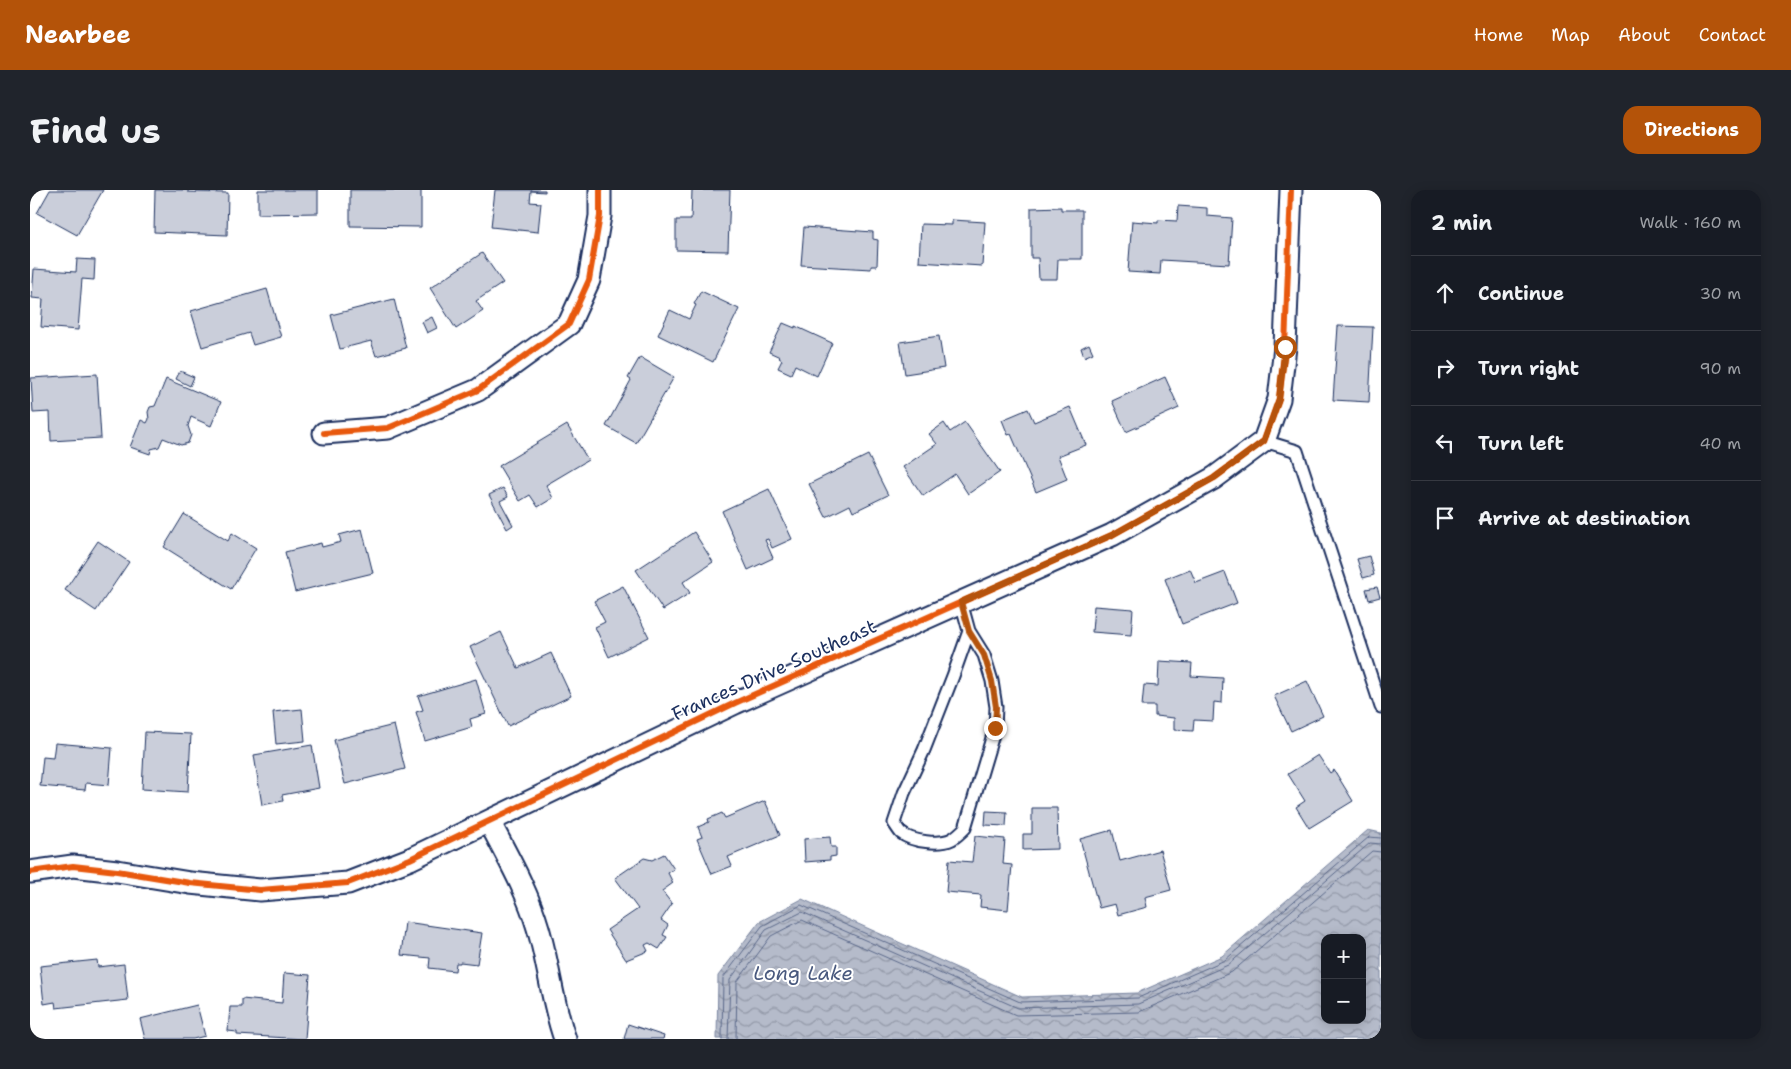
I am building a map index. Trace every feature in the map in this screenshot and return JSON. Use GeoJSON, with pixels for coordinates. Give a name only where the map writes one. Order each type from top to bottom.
{"type":"FeatureCollection","features":[{"type":"Feature","properties":{"kind":"street"},"geometry":{"type":"LineString","coordinates":[[324,433],[388,428],[478,390],[569,324],[589,280],[600,216],[600,190]]}},
{"type":"Feature","properties":{"kind":"street"},"geometry":{"type":"LineString","coordinates":[[1264,441],[1279,399],[1285,347],[1291,190]]}},
{"type":"Feature","properties":{"kind":"street","name":"Frances Drive Southeast"},"geometry":{"type":"LineString","coordinates":[[30,872],[73,866],[190,883],[260,890],[348,882],[410,859],[735,703],[1112,535],[1214,478],[1264,441]]}},
{"type":"Feature","properties":{"kind":"street"},"geometry":{"type":"LineString","coordinates":[[489,821],[527,895],[539,929],[558,1020],[566,1039]]}},
{"type":"Feature","properties":{"kind":"lane"},"geometry":{"type":"LineString","coordinates":[[1264,441],[1297,451],[1381,707]]}},
{"type":"Feature","properties":{"kind":"lane"},"geometry":{"type":"LineString","coordinates":[[961,602],[969,631],[984,655],[992,681],[996,707],[995,728],[965,828],[955,838],[945,842],[915,839],[901,833],[894,823],[904,793],[954,676],[969,631]]}},
{"type":"Feature","properties":{"kind":"water","name":"Long Lake"},"geometry":{"type":"Polygon","coordinates":[[[1368,830],[1381,833],[1381,1039],[717,1039],[718,976],[759,922],[802,899],[1022,997],[1137,993],[1222,956],[1368,830]]]}},
{"type":"Feature","properties":{"kind":"building"},"geometry":{"type":"Polygon","coordinates":[[[50,190],[103,190],[77,235],[37,213],[50,190]]]}},
{"type":"Feature","properties":{"kind":"building"},"geometry":{"type":"Polygon","coordinates":[[[155,190],[228,193],[227,235],[154,232],[155,190]]]}},
{"type":"Feature","properties":{"kind":"building"},"geometry":{"type":"Polygon","coordinates":[[[258,190],[318,190],[318,213],[258,214],[258,190]]]}},
{"type":"Feature","properties":{"kind":"building"},"geometry":{"type":"Polygon","coordinates":[[[350,190],[421,190],[421,227],[350,226],[350,190]]]}},
{"type":"Feature","properties":{"kind":"building"},"geometry":{"type":"Polygon","coordinates":[[[495,190],[545,190],[545,192],[531,191],[530,202],[541,203],[538,232],[491,227],[495,190]]]}},
{"type":"Feature","properties":{"kind":"building"},"geometry":{"type":"Polygon","coordinates":[[[692,190],[730,190],[728,251],[676,250],[676,220],[691,220],[692,190]]]}},
{"type":"Feature","properties":{"kind":"building"},"geometry":{"type":"Polygon","coordinates":[[[1178,206],[1207,208],[1207,216],[1232,218],[1229,264],[1161,260],[1160,274],[1128,272],[1132,221],[1158,223],[1158,220],[1177,221],[1178,206]]]}},
{"type":"Feature","properties":{"kind":"building"},"geometry":{"type":"Polygon","coordinates":[[[1061,207],[1061,210],[1082,210],[1082,259],[1058,259],[1057,279],[1039,279],[1038,258],[1031,258],[1031,208],[1061,207]]]}},
{"type":"Feature","properties":{"kind":"building"},"geometry":{"type":"Polygon","coordinates":[[[952,220],[985,222],[982,266],[919,262],[921,224],[952,225],[952,220]]]}},
{"type":"Feature","properties":{"kind":"building"},"geometry":{"type":"Polygon","coordinates":[[[804,227],[873,232],[873,239],[878,240],[877,266],[871,266],[871,269],[801,265],[804,227]]]}},
{"type":"Feature","properties":{"kind":"building"},"geometry":{"type":"Polygon","coordinates":[[[482,253],[503,283],[476,301],[483,311],[456,329],[430,288],[482,253]]]}},
{"type":"Feature","properties":{"kind":"building"},"geometry":{"type":"Polygon","coordinates":[[[77,259],[95,260],[94,280],[82,279],[78,330],[41,327],[43,299],[32,298],[34,269],[76,272],[77,259]]]}},
{"type":"Feature","properties":{"kind":"building"},"geometry":{"type":"Polygon","coordinates":[[[267,289],[281,337],[253,345],[249,333],[202,347],[191,311],[267,289]]]}},
{"type":"Feature","properties":{"kind":"building"},"geometry":{"type":"Polygon","coordinates":[[[701,291],[739,309],[713,362],[658,335],[670,310],[689,319],[701,291]]]}},
{"type":"Feature","properties":{"kind":"building"},"geometry":{"type":"Polygon","coordinates":[[[394,299],[406,348],[376,356],[371,341],[340,349],[331,315],[394,299]]]}},
{"type":"Feature","properties":{"kind":"building"},"geometry":{"type":"Polygon","coordinates":[[[432,317],[437,328],[427,333],[422,322],[432,317]]]}},
{"type":"Feature","properties":{"kind":"building"},"geometry":{"type":"Polygon","coordinates":[[[783,323],[795,328],[795,326],[832,343],[817,376],[795,365],[791,374],[778,368],[782,360],[780,357],[769,352],[783,323]]]}},
{"type":"Feature","properties":{"kind":"building"},"geometry":{"type":"Polygon","coordinates":[[[1338,326],[1373,327],[1369,402],[1333,400],[1338,326]]]}},
{"type":"Feature","properties":{"kind":"building"},"geometry":{"type":"Polygon","coordinates":[[[939,336],[944,368],[905,374],[900,342],[939,336]]]}},
{"type":"Feature","properties":{"kind":"building"},"geometry":{"type":"Polygon","coordinates":[[[1089,344],[1093,353],[1084,357],[1081,348],[1089,344]]]}},
{"type":"Feature","properties":{"kind":"building"},"geometry":{"type":"Polygon","coordinates":[[[640,357],[674,377],[636,443],[606,426],[631,380],[628,378],[640,357]]]}},
{"type":"Feature","properties":{"kind":"building"},"geometry":{"type":"Polygon","coordinates":[[[180,371],[194,377],[190,386],[176,379],[180,371]]]}},
{"type":"Feature","properties":{"kind":"building"},"geometry":{"type":"Polygon","coordinates":[[[97,374],[101,438],[51,441],[50,412],[33,413],[31,378],[97,374]]]}},
{"type":"Feature","properties":{"kind":"building"},"geometry":{"type":"Polygon","coordinates":[[[1165,377],[1179,408],[1126,432],[1112,401],[1165,377]]]}},
{"type":"Feature","properties":{"kind":"building"},"geometry":{"type":"Polygon","coordinates":[[[166,379],[221,402],[211,426],[191,417],[188,426],[191,435],[188,443],[181,445],[163,438],[159,447],[151,449],[150,454],[130,447],[141,420],[147,423],[150,407],[155,406],[166,379]]]}},
{"type":"Feature","properties":{"kind":"building"},"geometry":{"type":"Polygon","coordinates":[[[1070,407],[1086,445],[1058,456],[1067,479],[1036,492],[1011,434],[1008,435],[1002,420],[1028,409],[1034,422],[1070,407]]]}},
{"type":"Feature","properties":{"kind":"building"},"geometry":{"type":"Polygon","coordinates":[[[965,422],[1000,472],[968,494],[955,474],[923,496],[903,467],[937,444],[929,434],[944,423],[950,432],[965,422]]]}},
{"type":"Feature","properties":{"kind":"building"},"geometry":{"type":"Polygon","coordinates":[[[567,425],[588,460],[546,485],[553,498],[538,507],[530,495],[520,501],[499,466],[567,425]]]}},
{"type":"Feature","properties":{"kind":"building"},"geometry":{"type":"Polygon","coordinates":[[[868,455],[888,495],[853,512],[850,505],[826,517],[809,484],[868,455]]]}},
{"type":"Feature","properties":{"kind":"building"},"geometry":{"type":"Polygon","coordinates":[[[503,488],[508,497],[500,501],[513,525],[507,529],[489,495],[503,488]]]}},
{"type":"Feature","properties":{"kind":"building"},"geometry":{"type":"Polygon","coordinates":[[[769,489],[792,539],[772,548],[768,539],[765,540],[773,558],[748,570],[722,511],[769,489]]]}},
{"type":"Feature","properties":{"kind":"building"},"geometry":{"type":"Polygon","coordinates":[[[184,514],[228,541],[232,533],[256,548],[231,589],[164,547],[184,514]]]}},
{"type":"Feature","properties":{"kind":"building"},"geometry":{"type":"Polygon","coordinates":[[[362,529],[373,573],[295,592],[285,552],[321,543],[322,547],[341,542],[339,535],[362,529]]]}},
{"type":"Feature","properties":{"kind":"building"},"geometry":{"type":"Polygon","coordinates":[[[694,532],[713,562],[683,582],[690,593],[663,610],[636,570],[694,532]]]}},
{"type":"Feature","properties":{"kind":"building"},"geometry":{"type":"Polygon","coordinates":[[[98,541],[129,562],[96,611],[65,590],[98,541]]]}},
{"type":"Feature","properties":{"kind":"building"},"geometry":{"type":"Polygon","coordinates":[[[1369,556],[1374,575],[1363,578],[1357,559],[1369,556]]]}},
{"type":"Feature","properties":{"kind":"building"},"geometry":{"type":"Polygon","coordinates":[[[1190,569],[1196,583],[1225,572],[1237,603],[1182,624],[1165,579],[1190,569]]]}},
{"type":"Feature","properties":{"kind":"building"},"geometry":{"type":"Polygon","coordinates":[[[623,586],[649,637],[609,657],[595,627],[605,622],[594,601],[623,586]]]}},
{"type":"Feature","properties":{"kind":"building"},"geometry":{"type":"Polygon","coordinates":[[[1377,587],[1380,597],[1369,600],[1366,589],[1377,587]]]}},
{"type":"Feature","properties":{"kind":"building"},"geometry":{"type":"Polygon","coordinates":[[[1094,606],[1133,609],[1131,635],[1092,632],[1094,606]]]}},
{"type":"Feature","properties":{"kind":"building"},"geometry":{"type":"Polygon","coordinates":[[[501,632],[518,668],[551,653],[571,696],[508,726],[470,647],[501,632]]]}},
{"type":"Feature","properties":{"kind":"building"},"geometry":{"type":"Polygon","coordinates":[[[1159,661],[1192,663],[1191,676],[1223,678],[1222,703],[1214,702],[1213,721],[1194,720],[1193,731],[1174,730],[1174,718],[1155,716],[1155,706],[1142,706],[1144,685],[1158,686],[1159,661]]]}},
{"type":"Feature","properties":{"kind":"building"},"geometry":{"type":"Polygon","coordinates":[[[476,679],[486,714],[470,719],[472,727],[425,741],[416,712],[423,710],[418,696],[476,679]]]}},
{"type":"Feature","properties":{"kind":"building"},"geometry":{"type":"Polygon","coordinates":[[[1307,681],[1323,716],[1291,731],[1274,696],[1307,681]]]}},
{"type":"Feature","properties":{"kind":"building"},"geometry":{"type":"Polygon","coordinates":[[[302,709],[305,741],[276,744],[273,712],[302,709]]]}},
{"type":"Feature","properties":{"kind":"building"},"geometry":{"type":"Polygon","coordinates":[[[394,725],[405,769],[345,784],[334,740],[394,725]]]}},
{"type":"Feature","properties":{"kind":"building"},"geometry":{"type":"Polygon","coordinates":[[[145,732],[191,734],[188,792],[142,789],[145,732]]]}},
{"type":"Feature","properties":{"kind":"building"},"geometry":{"type":"Polygon","coordinates":[[[55,743],[112,748],[109,785],[86,783],[85,790],[40,786],[43,757],[53,758],[55,743]]]}},
{"type":"Feature","properties":{"kind":"building"},"geometry":{"type":"Polygon","coordinates":[[[312,745],[319,788],[282,795],[283,801],[262,805],[254,755],[312,745]]]}},
{"type":"Feature","properties":{"kind":"building"},"geometry":{"type":"Polygon","coordinates":[[[1318,755],[1330,773],[1334,770],[1353,801],[1309,828],[1296,807],[1305,801],[1288,774],[1318,755]]]}},
{"type":"Feature","properties":{"kind":"building"},"geometry":{"type":"Polygon","coordinates":[[[765,801],[780,835],[728,857],[732,866],[712,874],[697,839],[702,837],[698,827],[709,822],[708,819],[722,813],[725,818],[765,801]]]}},
{"type":"Feature","properties":{"kind":"building"},"geometry":{"type":"Polygon","coordinates":[[[1032,808],[1057,808],[1058,849],[1023,850],[1023,834],[1032,834],[1032,808]]]}},
{"type":"Feature","properties":{"kind":"building"},"geometry":{"type":"Polygon","coordinates":[[[986,811],[1007,812],[1006,826],[985,825],[986,811]]]}},
{"type":"Feature","properties":{"kind":"building"},"geometry":{"type":"Polygon","coordinates":[[[1112,830],[1120,861],[1160,850],[1171,890],[1145,897],[1147,907],[1118,915],[1115,904],[1099,908],[1080,839],[1112,830]]]}},
{"type":"Feature","properties":{"kind":"building"},"geometry":{"type":"Polygon","coordinates":[[[975,836],[1005,839],[1003,864],[1012,865],[1008,910],[980,907],[981,895],[946,892],[949,860],[972,862],[975,836]]]}},
{"type":"Feature","properties":{"kind":"building"},"geometry":{"type":"Polygon","coordinates":[[[830,837],[831,847],[836,847],[836,856],[830,857],[830,860],[805,862],[804,839],[830,837]]]}},
{"type":"Feature","properties":{"kind":"building"},"geometry":{"type":"Polygon","coordinates":[[[664,854],[674,869],[668,873],[673,883],[662,891],[672,904],[661,920],[668,925],[663,935],[667,937],[659,949],[649,943],[645,945],[648,951],[626,960],[607,930],[638,909],[615,878],[644,858],[652,860],[664,854]]]}},
{"type":"Feature","properties":{"kind":"building"},"geometry":{"type":"Polygon","coordinates":[[[405,922],[482,933],[477,964],[456,963],[455,971],[429,968],[430,958],[401,955],[405,922]]]}},
{"type":"Feature","properties":{"kind":"building"},"geometry":{"type":"Polygon","coordinates":[[[97,960],[98,967],[124,964],[128,1000],[56,1008],[55,1002],[44,1004],[40,966],[97,960]]]}},
{"type":"Feature","properties":{"kind":"building"},"geometry":{"type":"Polygon","coordinates":[[[284,973],[310,975],[305,1039],[237,1035],[237,1032],[228,1031],[230,1007],[242,1007],[242,999],[282,1003],[284,973]]]}},
{"type":"Feature","properties":{"kind":"building"},"geometry":{"type":"Polygon","coordinates":[[[197,1005],[205,1036],[193,1039],[145,1039],[140,1019],[197,1005]]]}},
{"type":"Feature","properties":{"kind":"building"},"geometry":{"type":"Polygon","coordinates":[[[628,1024],[664,1036],[663,1039],[624,1039],[628,1024]]]}},
{"type":"Feature","properties":{"kind":"cycle path"},"geometry":{"type":"LineString","coordinates":[[324,433],[388,428],[478,390],[569,324],[589,280],[600,216],[600,190]]}},
{"type":"Feature","properties":{"kind":"cycle path"},"geometry":{"type":"LineString","coordinates":[[30,872],[73,866],[190,883],[260,890],[348,883],[410,859],[735,703],[1112,535],[1214,478],[1264,441],[1279,399],[1285,347],[1291,190]]}},
{"type":"Feature","properties":{"kind":"route"},"geometry":{"type":"LineString","coordinates":[[995,728],[996,707],[992,681],[984,655],[969,631],[961,602],[1112,535],[1214,478],[1264,441],[1279,399],[1285,347]]}}]}
